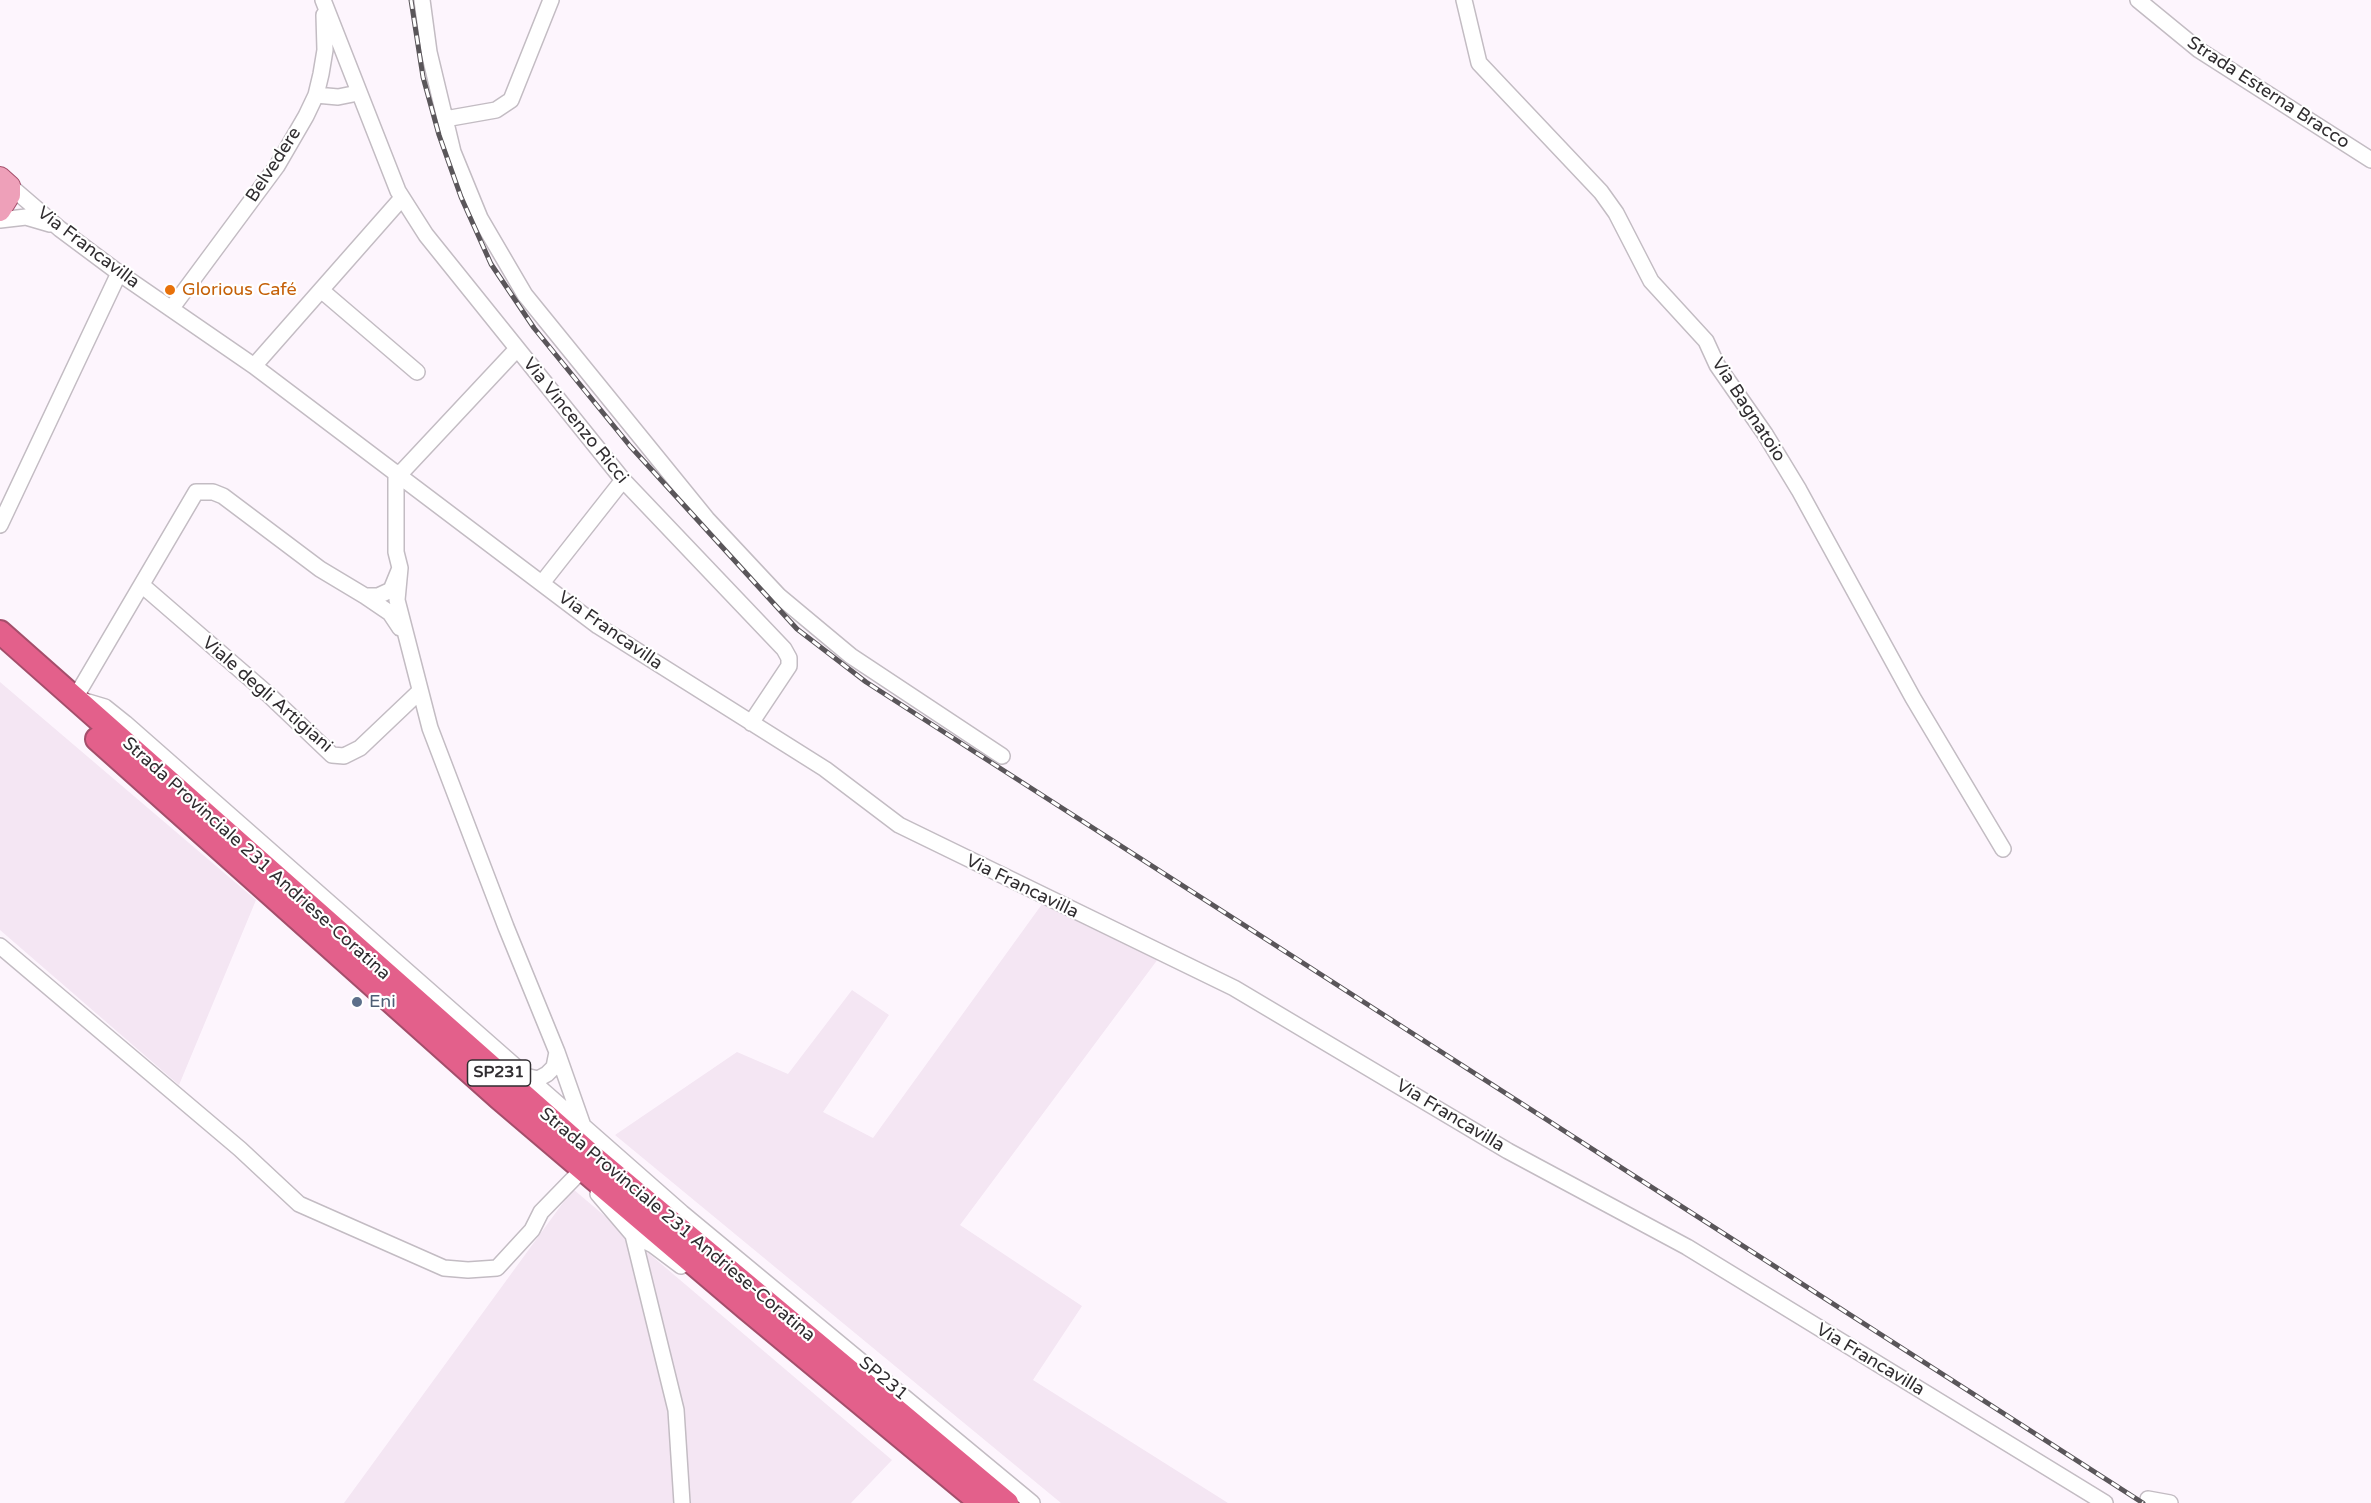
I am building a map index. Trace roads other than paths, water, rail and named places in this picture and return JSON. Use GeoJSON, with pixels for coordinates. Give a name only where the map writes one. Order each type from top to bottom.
{"type":"FeatureCollection","features":[{"type":"Feature","properties":{"kind":"highway","name":"Strada Provinciale 231 Andriese-Coratina"},"geometry":{"type":"LineString","coordinates":[[1,637],[75,698],[591,1155],[1007,1503]]}},
{"type":"Feature","properties":{"kind":"highway","name":"Strada Provinciale 231 Andriese-Coratina"},"geometry":{"type":"LineString","coordinates":[[1,637],[525,1120],[746,1308],[981,1503]]}},
{"type":"Feature","properties":{"kind":"main road"},"geometry":{"type":"LineString","coordinates":[[0,211],[10,195],[3,183]]}},
{"type":"Feature","properties":{"kind":"street","name":"Belvedere"},"geometry":{"type":"LineString","coordinates":[[171,309],[277,166],[316,95],[325,50],[323,0]]}},
{"type":"Feature","properties":{"kind":"street","name":"Via Vincenzo Ricci"},"geometry":{"type":"LineString","coordinates":[[323,0],[358,93],[402,198],[426,235],[516,350],[623,480],[750,612],[789,658],[789,666],[751,723]]}},
{"type":"Feature","properties":{"kind":"street"},"geometry":{"type":"LineString","coordinates":[[422,0],[429,52],[453,152],[476,209],[525,295],[707,519],[779,596],[819,632],[924,707],[1002,756]]}},
{"type":"Feature","properties":{"kind":"street"},"geometry":{"type":"LineString","coordinates":[[445,119],[496,110],[511,100],[551,0]]}},
{"type":"Feature","properties":{"kind":"street","name":"Via Bagnatoio"},"geometry":{"type":"LineString","coordinates":[[1464,0],[1479,63],[1601,192],[1616,213],[1651,281],[1706,341],[1717,365],[1765,434],[1799,490],[1913,698],[2003,849]]}},
{"type":"Feature","properties":{"kind":"street","name":"Strada Esterna Bracco"},"geometry":{"type":"LineString","coordinates":[[2138,0],[2199,51],[2371,160]]}},
{"type":"Feature","properties":{"kind":"street"},"geometry":{"type":"LineString","coordinates":[[322,67],[348,67]]}},
{"type":"Feature","properties":{"kind":"street"},"geometry":{"type":"LineString","coordinates":[[316,95],[338,97],[358,93]]}},
{"type":"Feature","properties":{"kind":"street","name":"Via Francavilla"},"geometry":{"type":"LineString","coordinates":[[3,183],[119,273],[254,366],[542,583],[652,662],[825,769],[899,825],[1234,988],[1508,1151],[1687,1247],[2105,1503]]}},
{"type":"Feature","properties":{"kind":"street"},"geometry":{"type":"LineString","coordinates":[[254,366],[402,198]]}},
{"type":"Feature","properties":{"kind":"street"},"geometry":{"type":"LineString","coordinates":[[0,220],[26,217],[60,229]]}},
{"type":"Feature","properties":{"kind":"street"},"geometry":{"type":"LineString","coordinates":[[0,525],[119,273]]}},
{"type":"Feature","properties":{"kind":"street"},"geometry":{"type":"LineString","coordinates":[[321,290],[417,372]]}},
{"type":"Feature","properties":{"kind":"street"},"geometry":{"type":"LineString","coordinates":[[516,350],[398,474],[396,552],[400,568],[398,600],[430,728],[460,810],[557,1052],[582,1123]]}},
{"type":"Feature","properties":{"kind":"street"},"geometry":{"type":"LineString","coordinates":[[542,583],[623,480]]}},
{"type":"Feature","properties":{"kind":"street"},"geometry":{"type":"LineString","coordinates":[[75,698],[143,586],[188,502],[196,492],[213,492],[223,496],[320,569],[390,613],[407,638]]}},
{"type":"Feature","properties":{"kind":"street"},"geometry":{"type":"LineString","coordinates":[[365,596],[378,596],[391,590],[400,568]]}},
{"type":"Feature","properties":{"kind":"street","name":"Viale degli Artigiani"},"geometry":{"type":"LineString","coordinates":[[143,586],[269,695],[332,755],[344,756],[360,748],[420,691]]}},
{"type":"Feature","properties":{"kind":"street","name":"SP231"},"geometry":{"type":"LineString","coordinates":[[75,698],[105,707],[125,723],[682,1213],[1032,1503]]}},
{"type":"Feature","properties":{"kind":"street"},"geometry":{"type":"LineString","coordinates":[[0,946],[240,1149],[299,1204],[444,1268],[468,1270],[497,1268],[524,1240],[541,1212],[578,1174]]}},
{"type":"Feature","properties":{"kind":"street"},"geometry":{"type":"LineString","coordinates":[[525,1076],[538,1079],[547,1074],[554,1067],[557,1052]]}},
{"type":"Feature","properties":{"kind":"street"},"geometry":{"type":"LineString","coordinates":[[525,1120],[611,1208],[633,1235],[653,1245],[691,1274],[968,1503]]}},
{"type":"Feature","properties":{"kind":"street"},"geometry":{"type":"LineString","coordinates":[[633,1235],[676,1410],[682,1503]]}},
{"type":"Feature","properties":{"kind":"street"},"geometry":{"type":"LineString","coordinates":[[2148,1499],[2170,1503]]}},
{"type":"Feature","properties":{"kind":"railway"},"geometry":{"type":"LineString","coordinates":[[411,0],[423,77],[439,135],[461,197],[491,264],[534,328],[630,446],[797,629],[866,682],[2143,1503]]}},
{"type":"Feature","properties":{"kind":"place","name":"Glorious Café"},"geometry":{"type":"Point","coordinates":[170,290]}},
{"type":"Feature","properties":{"kind":"place","name":"Eni"},"geometry":{"type":"Point","coordinates":[357,1002]}}]}
